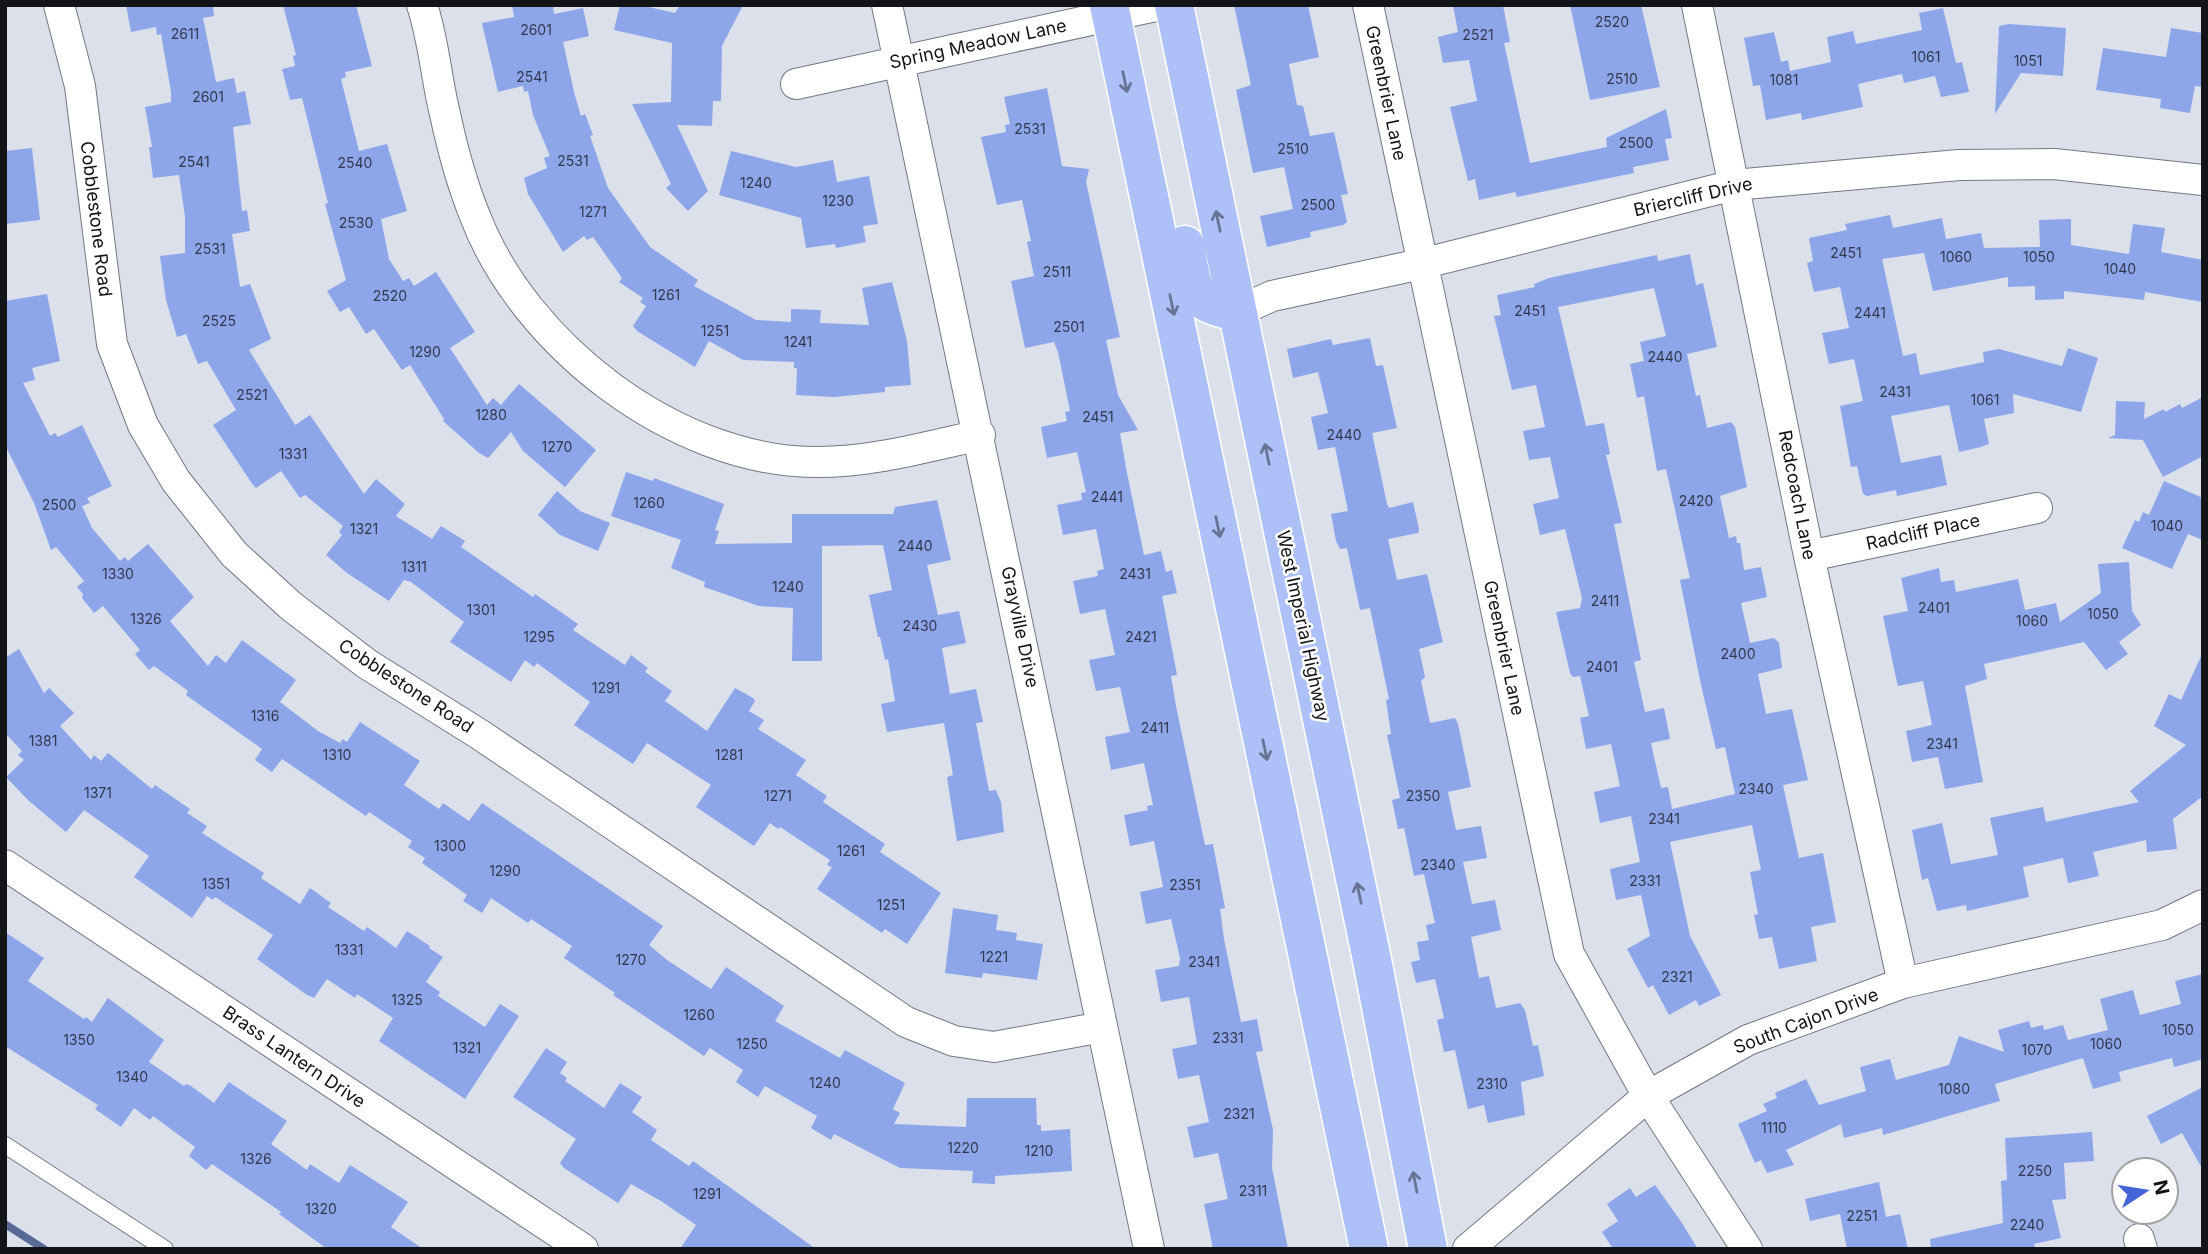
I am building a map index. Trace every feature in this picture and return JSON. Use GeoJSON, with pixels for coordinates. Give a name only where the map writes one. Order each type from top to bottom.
{"type":"FeatureCollection","features":[{"type":"Feature","properties":{"kind":"main road","name":"West Imperial Highway"},"geometry":{"type":"LineString","coordinates":[[1174,5],[1370,946],[1428,1249]]}},
{"type":"Feature","properties":{"kind":"main road"},"geometry":{"type":"LineString","coordinates":[[1110,10],[1369,1249]]}},
{"type":"Feature","properties":{"kind":"main road"},"geometry":{"type":"LineString","coordinates":[[1138,143],[1167,184],[1179,216],[1196,293],[1207,306],[1237,312]]}},
{"type":"Feature","properties":{"kind":"street","name":"Cobblestone Road"},"geometry":{"type":"LineString","coordinates":[[59,5],[80,86],[112,344],[143,425],[176,481],[234,554],[291,606],[368,664],[479,734],[906,1022],[954,1041],[994,1047],[1102,1027]]}},
{"type":"Feature","properties":{"kind":"street"},"geometry":{"type":"LineString","coordinates":[[422,5],[430,27],[445,114],[475,217],[508,277],[556,343],[627,400],[682,429],[752,454],[812,462],[882,457],[980,435]]}},
{"type":"Feature","properties":{"kind":"street","name":"Grayville Drive"},"geometry":{"type":"LineString","coordinates":[[887,5],[980,435],[1149,1249]]}},
{"type":"Feature","properties":{"kind":"street","name":"Spring Meadow Lane"},"geometry":{"type":"LineString","coordinates":[[796,84],[1110,10],[1160,5]]}},
{"type":"Feature","properties":{"kind":"street","name":"Greenbrier Lane"},"geometry":{"type":"LineString","coordinates":[[1368,5],[1569,954],[1648,1096],[1747,1249]]}},
{"type":"Feature","properties":{"kind":"street","name":"Redcoach Lane"},"geometry":{"type":"LineString","coordinates":[[1697,5],[1809,556],[1903,983]]}},
{"type":"Feature","properties":{"kind":"street","name":"Briercliff Drive"},"geometry":{"type":"LineString","coordinates":[[1237,312],[1272,296],[1421,264],[1734,185],[1973,164],[2054,164],[2203,180]]}},
{"type":"Feature","properties":{"kind":"street","name":"Radcliff Place"},"geometry":{"type":"LineString","coordinates":[[1809,556],[2037,508]]}},
{"type":"Feature","properties":{"kind":"street","name":"Brass Lantern Drive"},"geometry":{"type":"LineString","coordinates":[[5,865],[583,1249]]}},
{"type":"Feature","properties":{"kind":"street","name":"South Cajon Drive"},"geometry":{"type":"LineString","coordinates":[[1468,1249],[1648,1096],[1748,1040],[1903,983],[2162,925],[2203,905]]}},
{"type":"Feature","properties":{"kind":"lane"},"geometry":{"type":"LineString","coordinates":[[5,1145],[165,1249]]}},
{"type":"Feature","properties":{"kind":"building"},"geometry":{"type":"Polygon","coordinates":[[[126,5],[213,5],[214,16],[203,18],[216,82],[234,78],[237,93],[245,91],[251,124],[233,127],[242,211],[247,210],[250,231],[232,234],[240,287],[250,284],[271,339],[249,350],[295,425],[310,415],[364,494],[376,479],[405,504],[396,516],[432,539],[441,526],[465,541],[461,547],[533,597],[535,594],[578,624],[573,630],[625,665],[631,655],[648,668],[645,672],[672,691],[665,701],[707,731],[735,688],[753,698],[755,701],[749,711],[764,720],[758,729],[806,760],[796,775],[827,796],[823,802],[885,844],[880,852],[941,893],[907,944],[885,929],[882,933],[817,889],[832,867],[827,865],[830,860],[780,827],[778,829],[770,823],[754,846],[696,807],[711,785],[647,743],[633,764],[574,725],[590,702],[537,663],[534,667],[525,660],[511,682],[450,642],[464,622],[411,582],[404,580],[389,601],[347,573],[326,555],[342,535],[339,532],[343,526],[305,495],[300,498],[281,471],[256,488],[253,485],[213,425],[236,410],[207,361],[198,364],[186,334],[177,337],[166,300],[160,256],[185,253],[185,217],[179,175],[153,178],[149,147],[152,147],[145,107],[171,102],[171,92],[161,34],[157,35],[156,27],[131,32],[126,5]]]}},
{"type":"Feature","properties":{"kind":"building"},"geometry":{"type":"Polygon","coordinates":[[[283,5],[356,5],[372,66],[345,72],[346,77],[341,79],[359,151],[387,144],[407,211],[381,219],[389,259],[403,281],[409,278],[414,286],[436,272],[475,332],[450,348],[487,405],[493,398],[501,405],[519,384],[596,450],[565,487],[523,451],[511,432],[488,458],[479,453],[443,421],[410,365],[402,370],[374,329],[366,334],[349,307],[340,312],[327,291],[346,280],[325,204],[328,203],[302,98],[290,100],[282,69],[295,66],[293,56],[296,55],[283,5]]]}},
{"type":"Feature","properties":{"kind":"building"},"geometry":{"type":"Polygon","coordinates":[[[512,5],[553,5],[554,14],[583,8],[589,36],[563,42],[574,92],[581,116],[585,114],[593,135],[590,136],[608,188],[650,247],[698,280],[694,286],[756,320],[791,322],[791,309],[821,310],[820,323],[869,325],[862,288],[892,282],[907,341],[911,385],[885,387],[885,392],[834,397],[796,395],[797,368],[794,368],[794,362],[743,360],[709,341],[695,367],[637,331],[633,326],[646,306],[640,302],[643,298],[619,282],[622,278],[593,237],[587,240],[584,236],[563,252],[528,194],[524,178],[547,168],[544,158],[550,156],[533,115],[528,91],[524,92],[523,86],[498,92],[482,23],[514,17],[512,5]]]}},
{"type":"Feature","properties":{"kind":"building"},"geometry":{"type":"Polygon","coordinates":[[[620,5],[640,5],[675,13],[680,5],[743,5],[722,46],[721,101],[713,101],[712,126],[677,125],[708,191],[688,211],[666,188],[671,184],[632,104],[671,102],[672,43],[614,30],[620,5]]]}},
{"type":"Feature","properties":{"kind":"building"},"geometry":{"type":"Polygon","coordinates":[[[1234,5],[1308,5],[1319,57],[1289,64],[1297,105],[1303,106],[1310,136],[1334,132],[1348,194],[1341,195],[1347,222],[1343,225],[1310,232],[1311,237],[1267,247],[1260,216],[1293,209],[1284,167],[1253,173],[1236,90],[1251,85],[1234,5]]]}},
{"type":"Feature","properties":{"kind":"building"},"geometry":{"type":"Polygon","coordinates":[[[1453,5],[1503,5],[1510,42],[1504,43],[1530,163],[1607,147],[1606,138],[1666,109],[1672,138],[1665,139],[1669,160],[1633,167],[1634,173],[1517,197],[1515,192],[1479,200],[1475,179],[1468,181],[1450,107],[1477,101],[1469,60],[1443,63],[1438,37],[1458,32],[1453,5]]]}},
{"type":"Feature","properties":{"kind":"building"},"geometry":{"type":"Polygon","coordinates":[[[1570,5],[1641,5],[1660,87],[1590,100],[1570,5]]]}},
{"type":"Feature","properties":{"kind":"building"},"geometry":{"type":"Polygon","coordinates":[[[1943,8],[1956,63],[1962,62],[1969,92],[1941,97],[1935,76],[1904,83],[1902,74],[1858,84],[1863,107],[1802,120],[1801,113],[1766,120],[1760,85],[1753,86],[1744,38],[1774,32],[1781,62],[1788,60],[1790,71],[1831,62],[1827,37],[1853,31],[1856,44],[1922,30],[1919,13],[1943,8]]]}},
{"type":"Feature","properties":{"kind":"building"},"geometry":{"type":"Polygon","coordinates":[[[2009,24],[2066,28],[2063,76],[2021,73],[1995,114],[1999,26],[2009,24]]]}},
{"type":"Feature","properties":{"kind":"building"},"geometry":{"type":"Polygon","coordinates":[[[2171,28],[2203,33],[2203,87],[2195,86],[2190,113],[2160,108],[2161,99],[2096,90],[2103,48],[2166,57],[2171,28]]]}},
{"type":"Feature","properties":{"kind":"building"},"geometry":{"type":"Polygon","coordinates":[[[1047,88],[1062,166],[1089,169],[1086,182],[1120,337],[1106,340],[1118,395],[1138,430],[1120,433],[1127,473],[1144,555],[1161,551],[1166,572],[1172,570],[1177,593],[1162,596],[1177,675],[1171,676],[1176,706],[1205,845],[1213,844],[1225,908],[1220,909],[1224,939],[1241,1022],[1257,1019],[1263,1051],[1256,1052],[1273,1130],[1272,1168],[1288,1249],[1213,1249],[1204,1204],[1228,1199],[1218,1153],[1194,1158],[1187,1127],[1209,1122],[1199,1075],[1178,1079],[1172,1049],[1197,1044],[1189,997],[1161,1002],[1155,970],[1179,966],[1180,958],[1171,919],[1146,924],[1140,892],[1163,887],[1154,841],[1130,846],[1124,815],[1148,810],[1147,806],[1153,805],[1144,763],[1111,770],[1105,737],[1130,732],[1120,687],[1096,691],[1089,660],[1115,655],[1105,609],[1080,614],[1073,581],[1098,576],[1097,571],[1104,569],[1096,529],[1063,535],[1057,505],[1082,500],[1081,493],[1086,492],[1077,452],[1047,458],[1041,427],[1067,421],[1065,412],[1070,411],[1058,352],[1054,342],[1025,348],[1011,281],[1034,276],[1027,242],[1031,241],[1022,200],[997,205],[981,137],[1006,132],[1005,125],[1010,124],[1004,97],[1047,88]]]}},
{"type":"Feature","properties":{"kind":"building"},"geometry":{"type":"Polygon","coordinates":[[[32,148],[40,220],[5,224],[5,151],[32,148]]]}},
{"type":"Feature","properties":{"kind":"building"},"geometry":{"type":"Polygon","coordinates":[[[731,151],[796,167],[833,160],[837,182],[869,176],[878,224],[863,226],[866,242],[836,248],[835,244],[806,248],[801,218],[719,195],[731,151]]]}},
{"type":"Feature","properties":{"kind":"building"},"geometry":{"type":"Polygon","coordinates":[[[1890,215],[1893,228],[1942,218],[1946,239],[1981,233],[1984,248],[2040,247],[2039,220],[2071,219],[2071,245],[2129,254],[2133,224],[2165,228],[2161,252],[2203,260],[2203,302],[2145,292],[2144,300],[2064,291],[2064,299],[2035,300],[2035,286],[2008,287],[2008,277],[1933,291],[1924,253],[1882,259],[1903,356],[1916,353],[1920,375],[1984,362],[1983,352],[1999,349],[2062,366],[2068,348],[2098,358],[2081,412],[2013,394],[2014,413],[1984,419],[1989,444],[1981,447],[1959,452],[1949,405],[1891,416],[1901,463],[1941,455],[1947,485],[1897,496],[1896,490],[1867,496],[1863,494],[1857,466],[1851,467],[1840,406],[1863,401],[1854,359],[1829,364],[1822,333],[1849,328],[1840,287],[1814,292],[1807,263],[1813,261],[1809,238],[1847,230],[1845,224],[1890,215]]]}},
{"type":"Feature","properties":{"kind":"building"},"geometry":{"type":"Polygon","coordinates":[[[1690,254],[1696,285],[1703,283],[1717,347],[1687,354],[1696,396],[1700,395],[1707,428],[1731,422],[1735,427],[1747,487],[1720,496],[1729,538],[1736,536],[1737,543],[1740,543],[1744,570],[1761,567],[1767,597],[1741,603],[1750,643],[1774,638],[1779,643],[1782,668],[1758,674],[1766,714],[1792,709],[1808,780],[1783,785],[1799,858],[1823,853],[1836,922],[1811,927],[1817,961],[1779,969],[1772,937],[1759,939],[1754,915],[1758,914],[1750,872],[1761,870],[1752,825],[1670,842],[1690,936],[1721,995],[1699,1006],[1696,1000],[1669,1015],[1653,985],[1648,988],[1627,949],[1650,936],[1641,895],[1616,900],[1610,869],[1640,862],[1631,816],[1600,823],[1594,792],[1620,786],[1611,744],[1586,749],[1580,718],[1589,716],[1580,676],[1573,677],[1570,673],[1556,612],[1580,608],[1582,598],[1565,529],[1540,535],[1533,504],[1559,498],[1550,457],[1529,460],[1523,431],[1545,427],[1536,385],[1512,390],[1494,316],[1501,315],[1497,295],[1535,287],[1534,284],[1549,278],[1657,255],[1658,261],[1690,254]],[[1654,288],[1558,307],[1586,426],[1604,423],[1610,454],[1606,455],[1622,523],[1614,524],[1641,660],[1634,662],[1645,712],[1664,708],[1670,739],[1651,743],[1661,788],[1668,787],[1672,809],[1735,794],[1725,747],[1716,749],[1701,685],[1680,580],[1690,578],[1666,469],[1657,471],[1644,396],[1637,398],[1630,364],[1644,361],[1640,342],[1666,336],[1654,288]]]}},
{"type":"Feature","properties":{"kind":"building"},"geometry":{"type":"Polygon","coordinates":[[[47,294],[60,361],[32,368],[35,380],[23,383],[50,436],[55,433],[58,437],[82,425],[112,486],[87,498],[90,503],[82,506],[92,528],[120,561],[125,557],[128,561],[148,544],[194,597],[170,621],[208,666],[216,655],[226,663],[242,640],[296,680],[280,702],[318,731],[340,743],[343,739],[347,742],[360,722],[420,761],[404,785],[439,809],[443,803],[469,821],[482,803],[663,926],[649,945],[667,960],[711,989],[726,967],[784,1006],[775,1021],[840,1058],[845,1050],[905,1083],[893,1109],[900,1113],[894,1124],[966,1127],[967,1098],[1036,1098],[1037,1125],[1041,1125],[1041,1131],[1070,1129],[1072,1171],[995,1176],[995,1184],[972,1183],[973,1171],[900,1168],[834,1134],[831,1140],[811,1128],[817,1116],[765,1086],[758,1097],[736,1082],[743,1070],[710,1048],[704,1056],[613,995],[615,993],[564,958],[572,946],[531,919],[528,923],[491,898],[482,913],[463,901],[467,895],[422,863],[425,858],[408,847],[412,841],[369,812],[366,816],[282,759],[272,772],[255,760],[262,749],[186,695],[188,691],[154,666],[149,670],[135,654],[140,650],[103,606],[94,613],[77,587],[84,581],[56,547],[51,550],[34,503],[5,445],[5,301],[47,294]]]}},
{"type":"Feature","properties":{"kind":"building"},"geometry":{"type":"Polygon","coordinates":[[[1370,338],[1376,366],[1383,365],[1397,428],[1372,433],[1387,504],[1389,508],[1413,502],[1419,529],[1418,533],[1388,539],[1397,580],[1427,574],[1443,642],[1419,649],[1425,677],[1421,681],[1430,723],[1455,718],[1458,724],[1471,787],[1448,792],[1456,830],[1481,826],[1487,858],[1463,862],[1472,904],[1495,900],[1501,930],[1471,937],[1479,978],[1489,976],[1496,1008],[1520,1003],[1525,1010],[1533,1046],[1538,1045],[1544,1076],[1521,1082],[1525,1115],[1488,1123],[1484,1105],[1468,1109],[1455,1050],[1444,1052],[1437,1020],[1444,1018],[1435,979],[1416,983],[1411,962],[1420,960],[1417,942],[1429,940],[1426,925],[1435,923],[1424,874],[1414,876],[1404,828],[1398,829],[1392,800],[1400,798],[1387,735],[1391,734],[1386,700],[1389,699],[1370,608],[1360,610],[1347,548],[1340,549],[1336,541],[1331,514],[1348,511],[1335,447],[1318,450],[1311,417],[1328,413],[1318,372],[1293,378],[1287,349],[1331,339],[1333,345],[1370,338]]]}},
{"type":"Feature","properties":{"kind":"building"},"geometry":{"type":"Polygon","coordinates":[[[2203,397],[2203,456],[2163,477],[2143,440],[2108,438],[2115,435],[2116,401],[2145,402],[2144,419],[2180,404],[2182,408],[2203,397]]]}},
{"type":"Feature","properties":{"kind":"building"},"geometry":{"type":"Polygon","coordinates":[[[626,472],[653,481],[654,478],[724,504],[715,530],[719,531],[715,544],[792,543],[792,514],[893,514],[895,507],[937,500],[951,560],[927,565],[938,615],[959,611],[966,643],[942,648],[950,694],[976,689],[983,722],[976,723],[989,791],[996,790],[1001,802],[1004,832],[957,841],[947,777],[953,775],[944,723],[887,732],[881,704],[895,701],[888,659],[885,660],[878,637],[869,595],[892,590],[883,545],[822,546],[822,661],[792,661],[793,608],[759,606],[704,587],[705,582],[671,568],[681,540],[611,516],[626,472]]]}},
{"type":"Feature","properties":{"kind":"building"},"geometry":{"type":"Polygon","coordinates":[[[2164,481],[2203,498],[2203,540],[2188,534],[2172,569],[2122,548],[2135,520],[2139,522],[2143,512],[2149,515],[2164,481]]]}},
{"type":"Feature","properties":{"kind":"building"},"geometry":{"type":"Polygon","coordinates":[[[557,491],[580,511],[610,523],[598,551],[560,535],[538,515],[557,491]]]}},
{"type":"Feature","properties":{"kind":"building"},"geometry":{"type":"Polygon","coordinates":[[[2129,562],[2132,611],[2141,625],[2119,642],[2128,654],[2106,670],[2084,642],[1984,664],[1987,679],[1965,686],[1983,782],[1945,789],[1938,757],[1912,762],[1906,731],[1932,725],[1923,681],[1898,686],[1896,678],[1883,616],[1908,611],[1901,578],[1939,568],[1941,582],[1954,580],[1956,592],[2018,579],[2025,610],[2056,603],[2060,622],[2101,593],[2098,564],[2129,562]]]}},
{"type":"Feature","properties":{"kind":"building"},"geometry":{"type":"Polygon","coordinates":[[[19,649],[44,693],[49,688],[74,713],[60,726],[91,760],[94,755],[101,761],[108,753],[152,789],[155,785],[190,809],[187,813],[207,826],[202,833],[264,873],[261,878],[300,904],[310,888],[331,903],[328,907],[364,931],[367,927],[396,948],[407,931],[430,946],[429,948],[443,957],[426,982],[440,992],[438,996],[485,1027],[500,1004],[519,1016],[465,1099],[379,1041],[393,1018],[357,994],[355,998],[327,979],[314,998],[307,995],[257,959],[273,935],[215,897],[213,900],[207,896],[192,918],[134,877],[149,856],[84,810],[66,832],[29,801],[6,777],[24,760],[18,755],[22,751],[5,733],[5,658],[19,649]]]}},
{"type":"Feature","properties":{"kind":"building"},"geometry":{"type":"Polygon","coordinates":[[[2203,652],[2203,796],[2173,819],[2177,849],[2147,852],[2146,840],[2093,852],[2099,876],[2068,883],[2063,858],[2023,867],[2029,897],[1967,911],[1966,905],[1937,911],[1928,878],[1922,880],[1912,830],[1942,823],[1951,864],[1998,855],[1990,818],[2043,807],[2046,822],[2139,802],[2130,791],[2186,745],[2154,726],[2169,694],[2181,700],[2203,652]]]}},
{"type":"Feature","properties":{"kind":"building"},"geometry":{"type":"Polygon","coordinates":[[[953,908],[998,915],[996,930],[1017,933],[1016,940],[1043,944],[1037,980],[983,973],[982,978],[945,973],[953,908]]]}},
{"type":"Feature","properties":{"kind":"building"},"geometry":{"type":"Polygon","coordinates":[[[5,932],[44,958],[28,981],[84,1019],[86,1017],[92,1022],[108,998],[164,1040],[149,1062],[184,1086],[191,1086],[214,1103],[229,1082],[287,1121],[271,1144],[307,1170],[310,1164],[339,1183],[350,1165],[408,1202],[391,1227],[423,1249],[327,1249],[279,1214],[281,1212],[212,1164],[206,1170],[189,1156],[195,1147],[153,1116],[150,1120],[134,1108],[121,1127],[95,1109],[98,1105],[5,1046],[5,932]]]}},
{"type":"Feature","properties":{"kind":"building"},"geometry":{"type":"Polygon","coordinates":[[[2203,974],[2203,1058],[2200,1060],[2174,1067],[2172,1058],[2119,1072],[2121,1081],[2093,1089],[2083,1058],[1995,1084],[2000,1101],[1883,1135],[1882,1128],[1844,1138],[1841,1124],[1786,1150],[1794,1165],[1767,1173],[1761,1160],[1755,1163],[1738,1124],[1767,1111],[1763,1104],[1777,1098],[1775,1093],[1806,1079],[1819,1105],[1866,1091],[1860,1067],[1890,1059],[1896,1080],[1949,1065],[1959,1036],[2004,1052],[1998,1030],[2029,1021],[2031,1028],[2043,1025],[2044,1030],[2063,1025],[2068,1040],[2108,1030],[2100,999],[2133,990],[2140,1015],[2181,1004],[2175,981],[2203,974]]]}},
{"type":"Feature","properties":{"kind":"building"},"geometry":{"type":"Polygon","coordinates":[[[546,1048],[567,1062],[560,1073],[567,1078],[565,1081],[604,1108],[620,1083],[642,1097],[632,1112],[657,1130],[651,1140],[689,1166],[693,1161],[816,1249],[680,1249],[696,1225],[631,1184],[618,1203],[564,1168],[560,1163],[576,1139],[513,1097],[546,1048]]]}},
{"type":"Feature","properties":{"kind":"building"},"geometry":{"type":"Polygon","coordinates":[[[2203,1087],[2203,1170],[2182,1133],[2161,1144],[2147,1116],[2203,1087]]]}},
{"type":"Feature","properties":{"kind":"building"},"geometry":{"type":"Polygon","coordinates":[[[2092,1132],[2094,1161],[2064,1163],[2066,1199],[2052,1200],[2061,1238],[2034,1244],[2035,1249],[1931,1249],[1930,1239],[2003,1223],[2001,1181],[2007,1180],[2005,1138],[2092,1132]]]}},
{"type":"Feature","properties":{"kind":"building"},"geometry":{"type":"Polygon","coordinates":[[[1879,1182],[1886,1217],[1900,1214],[1908,1249],[1847,1249],[1840,1214],[1810,1221],[1805,1199],[1879,1182]]]}},
{"type":"Feature","properties":{"kind":"building"},"geometry":{"type":"Polygon","coordinates":[[[1655,1185],[1698,1249],[1613,1249],[1602,1232],[1618,1221],[1607,1204],[1630,1188],[1636,1197],[1655,1185]]]}},
{"type":"Feature","properties":{"kind":"waterway"},"geometry":{"type":"LineString","coordinates":[[5,1224],[44,1249]]}}]}
